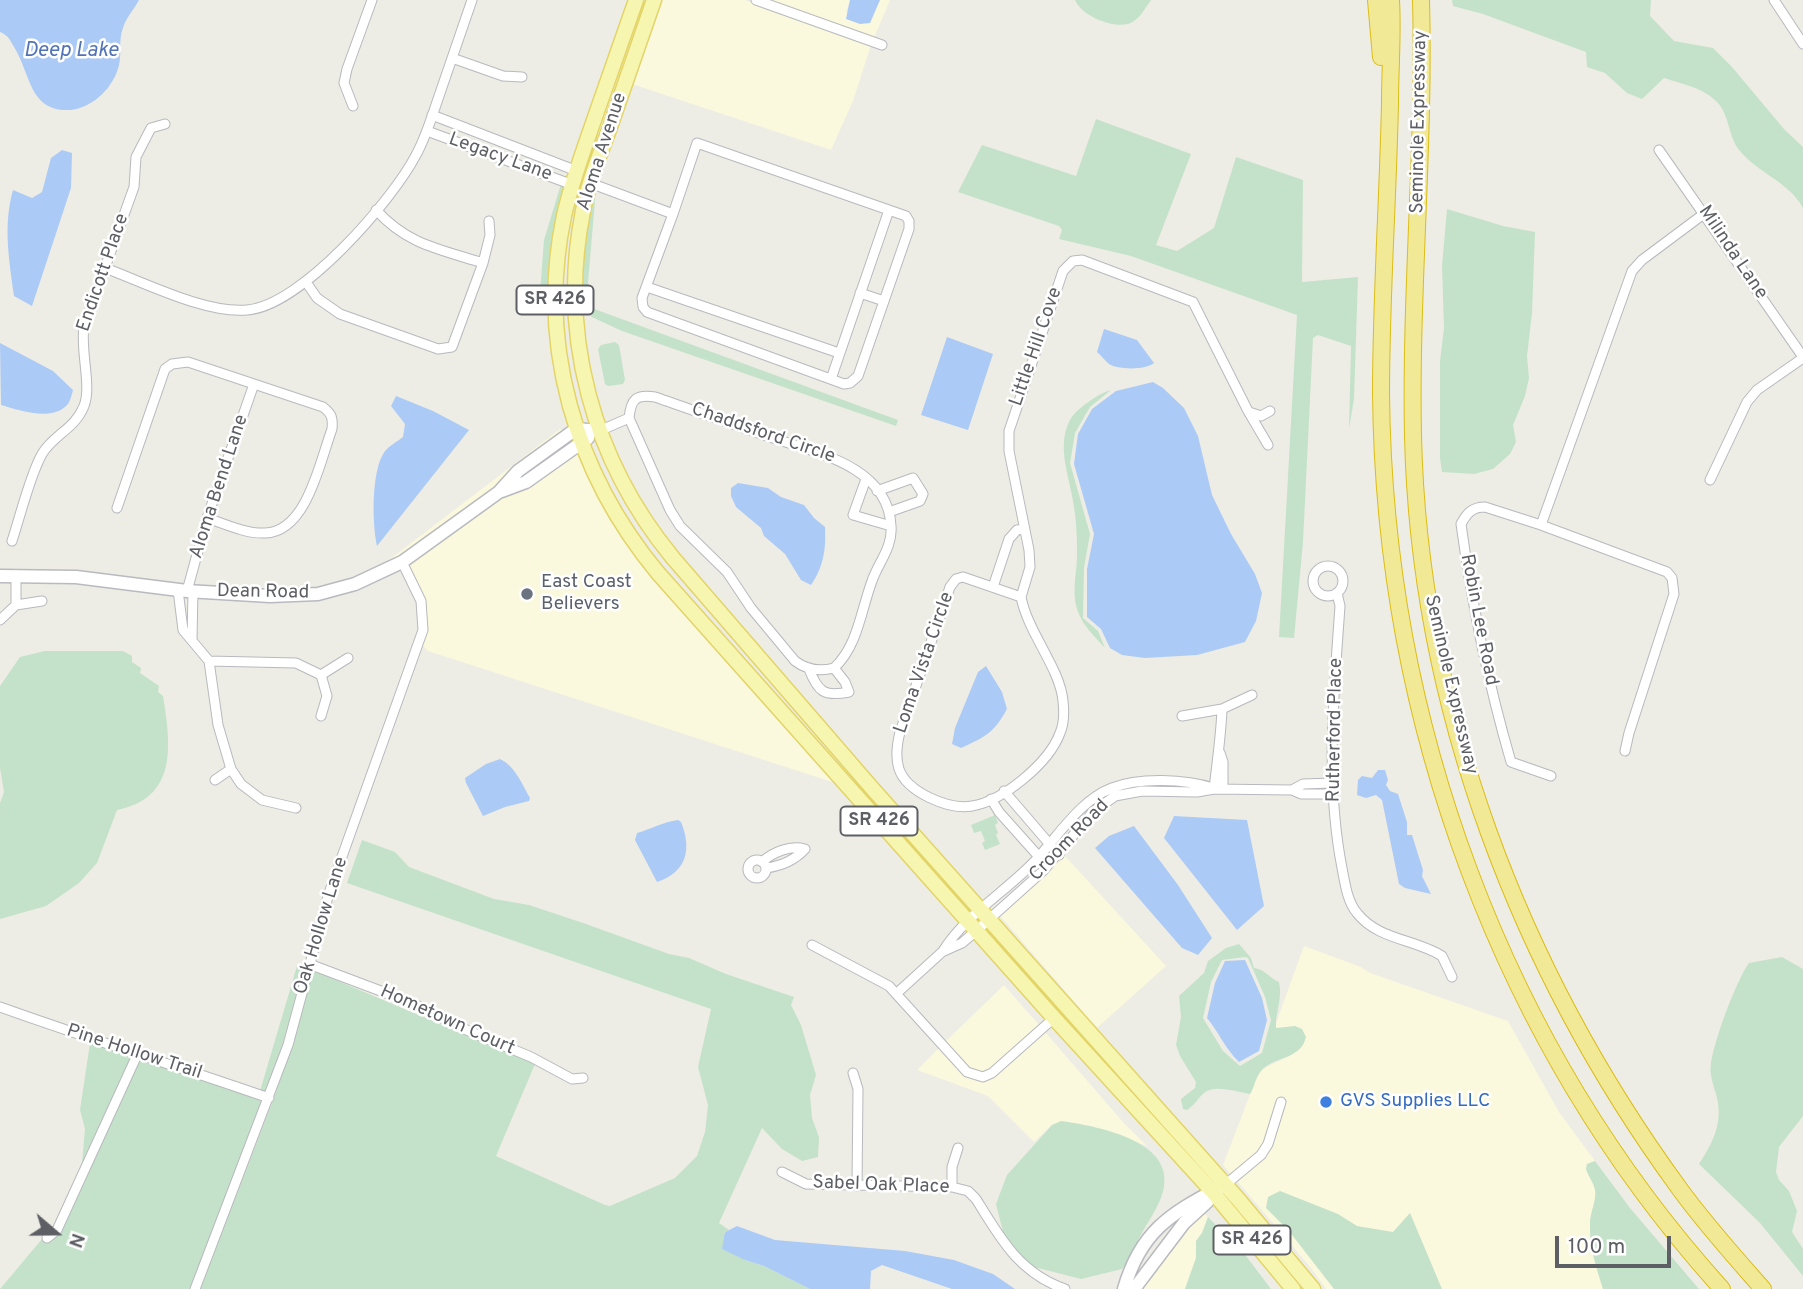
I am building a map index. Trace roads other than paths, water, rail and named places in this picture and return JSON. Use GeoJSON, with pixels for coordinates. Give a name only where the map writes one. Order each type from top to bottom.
{"type":"FeatureCollection","features":[{"type":"Feature","properties":{"kind":"highway"},"geometry":{"type":"LineString","coordinates":[[1376,0],[1382,70],[1384,181],[1388,200]]}},
{"type":"Feature","properties":{"kind":"highway","name":"Seminole Expressway"},"geometry":{"type":"LineString","coordinates":[[1391,0],[1388,200],[1381,391],[1388,534],[1406,652],[1444,803],[1492,932],[1555,1058],[1641,1191],[1685,1249],[1722,1289]]}},
{"type":"Feature","properties":{"kind":"highway","name":"Seminole Expressway"},"geometry":{"type":"LineString","coordinates":[[1421,0],[1423,60],[1413,367],[1417,506],[1437,645],[1472,786],[1493,847],[1551,981],[1580,1035],[1614,1093],[1681,1192],[1763,1289]]}},
{"type":"Feature","properties":{"kind":"main road","name":"Aloma Avenue"},"geometry":{"type":"LineString","coordinates":[[578,436],[561,368],[555,303],[560,239],[575,178],[636,0]]}},
{"type":"Feature","properties":{"kind":"main road","name":"Aloma Avenue"},"geometry":{"type":"LineString","coordinates":[[599,431],[583,375],[575,319],[575,266],[590,183],[654,0]]}},
{"type":"Feature","properties":{"kind":"main road"},"geometry":{"type":"LineString","coordinates":[[587,141],[590,183]]}},
{"type":"Feature","properties":{"kind":"main road"},"geometry":{"type":"LineString","coordinates":[[575,178],[581,188],[583,211]]}},
{"type":"Feature","properties":{"kind":"main road"},"geometry":{"type":"LineString","coordinates":[[578,436],[599,431]]}},
{"type":"Feature","properties":{"kind":"main road","name":"SR 426"},"geometry":{"type":"LineString","coordinates":[[599,431],[621,481],[645,522],[673,558],[1219,1188],[1293,1289]]}},
{"type":"Feature","properties":{"kind":"main road","name":"Dean Road"},"geometry":{"type":"LineString","coordinates":[[0,576],[76,577],[186,590],[270,596],[318,594],[355,584],[402,562],[499,492],[518,471],[578,436]]}},
{"type":"Feature","properties":{"kind":"main road","name":"SR 426"},"geometry":{"type":"LineString","coordinates":[[578,436],[604,495],[634,543],[1054,1018],[1313,1289]]}},
{"type":"Feature","properties":{"kind":"main road"},"geometry":{"type":"LineString","coordinates":[[723,646],[742,648],[761,659]]}},
{"type":"Feature","properties":{"kind":"main road"},"geometry":{"type":"LineString","coordinates":[[1124,1289],[1130,1265],[1146,1238],[1162,1222],[1195,1199],[1219,1188]]}},
{"type":"Feature","properties":{"kind":"main road"},"geometry":{"type":"LineString","coordinates":[[1134,1289],[1184,1223],[1219,1188]]}},
{"type":"Feature","properties":{"kind":"street"},"geometry":{"type":"LineString","coordinates":[[353,106],[344,83],[372,0]]}},
{"type":"Feature","properties":{"kind":"street"},"geometry":{"type":"LineString","coordinates":[[105,268],[210,307],[229,310],[262,307],[306,282],[339,251],[400,183],[427,131],[472,0]]}},
{"type":"Feature","properties":{"kind":"street"},"geometry":{"type":"LineString","coordinates":[[756,0],[882,45]]}},
{"type":"Feature","properties":{"kind":"street"},"geometry":{"type":"LineString","coordinates":[[1774,0],[1803,44]]}},
{"type":"Feature","properties":{"kind":"street"},"geometry":{"type":"LineString","coordinates":[[452,58],[503,76],[522,77]]}},
{"type":"Feature","properties":{"kind":"street","name":"Legacy Lane"},"geometry":{"type":"LineString","coordinates":[[432,115],[575,178]]}},
{"type":"Feature","properties":{"kind":"street","name":"Endicott Place"},"geometry":{"type":"LineString","coordinates":[[12,541],[40,456],[51,441],[72,427],[84,405],[86,382],[81,343],[84,326],[134,187],[136,157],[151,128],[165,124]]}},
{"type":"Feature","properties":{"kind":"street","name":"Legacy Lane"},"geometry":{"type":"LineString","coordinates":[[427,131],[575,178]]}},
{"type":"Feature","properties":{"kind":"street"},"geometry":{"type":"LineString","coordinates":[[697,143],[906,216],[909,229],[858,376],[850,383],[844,384],[647,312],[642,298],[673,214],[697,143]]}},
{"type":"Feature","properties":{"kind":"street","name":"Milinda Lane"},"geometry":{"type":"LineString","coordinates":[[1659,150],[1803,358]]}},
{"type":"Feature","properties":{"kind":"street"},"geometry":{"type":"LineString","coordinates":[[590,183],[673,214]]}},
{"type":"Feature","properties":{"kind":"street"},"geometry":{"type":"LineString","coordinates":[[831,379],[889,210]]}},
{"type":"Feature","properties":{"kind":"street"},"geometry":{"type":"LineString","coordinates":[[376,211],[398,232],[412,240],[483,263]]}},
{"type":"Feature","properties":{"kind":"street"},"geometry":{"type":"LineString","coordinates":[[1541,525],[1632,271],[1642,260],[1705,214]]}},
{"type":"Feature","properties":{"kind":"street"},"geometry":{"type":"LineString","coordinates":[[306,282],[317,298],[340,314],[438,349],[446,349],[452,347],[483,263],[490,236],[489,221]]}},
{"type":"Feature","properties":{"kind":"street","name":"Little Hill Cove"},"geometry":{"type":"LineString","coordinates":[[1021,597],[1030,560],[1009,451],[1009,431],[1063,271],[1073,261],[1089,263],[1194,302],[1248,411],[1268,445]]}},
{"type":"Feature","properties":{"kind":"street"},"geometry":{"type":"LineString","coordinates":[[647,287],[839,353]]}},
{"type":"Feature","properties":{"kind":"street"},"geometry":{"type":"LineString","coordinates":[[860,293],[884,301]]}},
{"type":"Feature","properties":{"kind":"street"},"geometry":{"type":"LineString","coordinates":[[1710,480],[1747,402],[1757,390],[1803,358]]}},
{"type":"Feature","properties":{"kind":"street"},"geometry":{"type":"LineString","coordinates":[[117,508],[165,369],[172,364],[188,362],[323,407],[330,412],[333,419],[332,429],[303,507],[295,520],[286,527],[265,534],[207,518]]}},
{"type":"Feature","properties":{"kind":"street","name":"Aloma Bend Lane"},"geometry":{"type":"LineString","coordinates":[[209,661],[183,630],[180,618],[207,518],[254,384]]}},
{"type":"Feature","properties":{"kind":"street","name":"Chaddsford Circle"},"geometry":{"type":"LineString","coordinates":[[599,431],[629,418],[630,406],[642,395],[655,397],[825,455],[852,467],[866,479],[882,496],[889,512],[890,542],[871,582],[856,631],[834,668]]}},
{"type":"Feature","properties":{"kind":"street"},"geometry":{"type":"LineString","coordinates":[[1248,411],[1261,416],[1270,411]]}},
{"type":"Feature","properties":{"kind":"street"},"geometry":{"type":"LineString","coordinates":[[629,418],[670,510],[680,526],[727,572],[751,608],[788,654],[809,669],[817,671],[834,668],[849,692],[837,695],[822,691],[816,687],[809,669]]}},
{"type":"Feature","properties":{"kind":"street"},"geometry":{"type":"LineString","coordinates":[[877,491],[913,478],[918,484],[923,494],[920,501],[889,512]]}},
{"type":"Feature","properties":{"kind":"street"},"geometry":{"type":"LineString","coordinates":[[866,479],[853,515],[891,526]]}},
{"type":"Feature","properties":{"kind":"street","name":"Robin Lee Road"},"geometry":{"type":"LineString","coordinates":[[1551,776],[1511,762],[1495,709],[1471,601],[1461,524],[1471,510],[1485,507],[1541,525],[1667,572],[1672,578],[1674,594],[1625,751]]}},
{"type":"Feature","properties":{"kind":"street"},"geometry":{"type":"LineString","coordinates":[[993,587],[1009,539],[1017,530],[1024,530]]}},
{"type":"Feature","properties":{"kind":"street","name":"Oak Hollow Lane"},"geometry":{"type":"LineString","coordinates":[[195,1289],[288,1045],[329,893],[422,630],[421,601],[402,562]]}},
{"type":"Feature","properties":{"kind":"street"},"geometry":{"type":"LineString","coordinates":[[16,575],[16,605]]}},
{"type":"Feature","properties":{"kind":"street","name":"Loma Vista Circle"},"geometry":{"type":"LineString","coordinates":[[963,577],[993,587],[1021,597],[1026,618],[1060,690],[1063,701],[1062,726],[1051,749],[1019,783],[991,799],[968,807],[936,800],[904,778],[898,763],[897,748],[900,732],[950,587],[956,579],[963,577]]}},
{"type":"Feature","properties":{"kind":"street","name":"Aloma Bend Lane"},"geometry":{"type":"LineString","coordinates":[[186,590],[192,640]]}},
{"type":"Feature","properties":{"kind":"street","name":"Rutherford Place"},"geometry":{"type":"LineString","coordinates":[[1337,593],[1340,606],[1332,722],[1332,794],[1347,892],[1357,914],[1380,932],[1442,956],[1452,977]]}},
{"type":"Feature","properties":{"kind":"street"},"geometry":{"type":"LineString","coordinates":[[0,620],[16,605],[42,601]]}},
{"type":"Feature","properties":{"kind":"street"},"geometry":{"type":"LineString","coordinates":[[321,675],[348,658]]}},
{"type":"Feature","properties":{"kind":"street"},"geometry":{"type":"LineString","coordinates":[[296,808],[262,800],[241,784],[231,769],[218,725],[209,661],[296,663],[321,675],[327,696],[321,716]]}},
{"type":"Feature","properties":{"kind":"street"},"geometry":{"type":"LineString","coordinates":[[1182,716],[1222,709],[1252,695]]}},
{"type":"Feature","properties":{"kind":"street"},"geometry":{"type":"LineString","coordinates":[[1222,709],[1219,789],[1292,790],[1301,794],[1332,783]]}},
{"type":"Feature","properties":{"kind":"street"},"geometry":{"type":"LineString","coordinates":[[215,780],[231,769]]}},
{"type":"Feature","properties":{"kind":"street","name":"Croom Road"},"geometry":{"type":"LineString","coordinates":[[985,915],[1088,802],[1112,788],[1143,781],[1197,783],[1219,789]]}},
{"type":"Feature","properties":{"kind":"street","name":"Croom Road"},"geometry":{"type":"LineString","coordinates":[[897,994],[942,952],[953,934],[972,926],[1048,866],[1093,812],[1115,796],[1142,791],[1197,792],[1219,789]]}},
{"type":"Feature","properties":{"kind":"street"},"geometry":{"type":"LineString","coordinates":[[1312,789],[1332,794]]}},
{"type":"Feature","properties":{"kind":"street"},"geometry":{"type":"LineString","coordinates":[[1004,791],[1059,855]]}},
{"type":"Feature","properties":{"kind":"street"},"geometry":{"type":"LineString","coordinates":[[991,799],[999,812],[1048,866]]}},
{"type":"Feature","properties":{"kind":"street"},"geometry":{"type":"LineString","coordinates":[[1019,832],[1030,822]]}},
{"type":"Feature","properties":{"kind":"street"},"geometry":{"type":"LineString","coordinates":[[794,846],[804,849],[797,858],[788,862],[764,865],[783,850],[794,846]]}},
{"type":"Feature","properties":{"kind":"street"},"geometry":{"type":"LineString","coordinates":[[783,850],[788,862]]}},
{"type":"Feature","properties":{"kind":"street"},"geometry":{"type":"LineString","coordinates":[[812,945],[889,986],[967,1072],[975,1076],[992,1073],[1054,1018]]}},
{"type":"Feature","properties":{"kind":"street","name":"Hometown Court"},"geometry":{"type":"LineString","coordinates":[[309,964],[410,1002],[462,1028],[531,1057],[572,1079],[583,1078]]}},
{"type":"Feature","properties":{"kind":"street","name":"Pine Hollow Trail"},"geometry":{"type":"LineString","coordinates":[[0,1007],[81,1037],[138,1053],[269,1098]]}},
{"type":"Feature","properties":{"kind":"street"},"geometry":{"type":"LineString","coordinates":[[47,1238],[57,1230],[138,1053]]}},
{"type":"Feature","properties":{"kind":"street"},"geometry":{"type":"LineString","coordinates":[[853,1073],[858,1089],[857,1186]]}},
{"type":"Feature","properties":{"kind":"street"},"geometry":{"type":"LineString","coordinates":[[1219,1188],[1261,1155],[1268,1144],[1282,1102]]}},
{"type":"Feature","properties":{"kind":"street"},"geometry":{"type":"LineString","coordinates":[[952,1187],[952,1167],[958,1148]]}},
{"type":"Feature","properties":{"kind":"street","name":"Sabel Oak Place"},"geometry":{"type":"LineString","coordinates":[[782,1172],[806,1184],[952,1187],[968,1191],[1015,1259],[1065,1289]]}},
{"type":"Feature","properties":{"kind":"water","name":"Deep Lake"},"geometry":{"type":"Polygon","coordinates":[[[0,0],[139,0],[124,24],[119,65],[112,81],[94,101],[70,110],[46,105],[33,89],[10,40],[0,32],[0,0]]]}},
{"type":"Feature","properties":{"kind":"water"},"geometry":{"type":"Polygon","coordinates":[[[850,0],[880,0],[870,23],[860,24],[846,19],[850,0]]]}},
{"type":"Feature","properties":{"kind":"water"},"geometry":{"type":"Polygon","coordinates":[[[62,150],[72,153],[71,188],[32,306],[14,296],[8,243],[10,203],[13,190],[32,198],[42,192],[51,158],[62,150]]]}},
{"type":"Feature","properties":{"kind":"water"},"geometry":{"type":"Polygon","coordinates":[[[1104,329],[1137,340],[1154,363],[1132,368],[1109,364],[1097,352],[1104,329]]]}},
{"type":"Feature","properties":{"kind":"water"},"geometry":{"type":"Polygon","coordinates":[[[947,337],[993,354],[968,430],[921,415],[947,337]]]}},
{"type":"Feature","properties":{"kind":"water"},"geometry":{"type":"Polygon","coordinates":[[[0,343],[53,371],[73,390],[67,405],[60,410],[44,414],[1,405],[0,343]]]}},
{"type":"Feature","properties":{"kind":"water"},"geometry":{"type":"Polygon","coordinates":[[[1153,382],[1184,408],[1198,436],[1212,495],[1255,574],[1262,593],[1256,621],[1245,642],[1197,655],[1145,658],[1122,655],[1110,648],[1101,629],[1087,617],[1087,569],[1094,534],[1074,464],[1078,434],[1092,409],[1116,391],[1153,382]]]}},
{"type":"Feature","properties":{"kind":"water"},"geometry":{"type":"Polygon","coordinates":[[[396,396],[469,430],[377,546],[374,511],[377,471],[385,451],[403,437],[405,424],[391,406],[396,396]]]}},
{"type":"Feature","properties":{"kind":"water"},"geometry":{"type":"Polygon","coordinates":[[[738,483],[768,488],[781,497],[804,505],[825,527],[823,557],[811,585],[801,580],[785,554],[764,536],[761,528],[736,507],[731,488],[738,483]]]}},
{"type":"Feature","properties":{"kind":"water"},"geometry":{"type":"Polygon","coordinates":[[[986,666],[1002,692],[1007,709],[998,724],[988,733],[961,748],[952,744],[955,728],[978,672],[986,666]]]}},
{"type":"Feature","properties":{"kind":"water"},"geometry":{"type":"Polygon","coordinates":[[[500,759],[514,771],[530,798],[529,801],[483,816],[465,778],[486,764],[500,759]]]}},
{"type":"Feature","properties":{"kind":"water"},"geometry":{"type":"Polygon","coordinates":[[[1378,770],[1385,770],[1388,780],[1386,785],[1390,791],[1398,794],[1407,822],[1407,835],[1412,835],[1423,870],[1422,876],[1431,894],[1399,884],[1382,800],[1376,795],[1366,798],[1357,795],[1358,780],[1362,776],[1372,778],[1378,770]]]}},
{"type":"Feature","properties":{"kind":"water"},"geometry":{"type":"Polygon","coordinates":[[[1174,816],[1247,820],[1264,906],[1237,930],[1164,838],[1174,816]]]}},
{"type":"Feature","properties":{"kind":"water"},"geometry":{"type":"Polygon","coordinates":[[[678,820],[686,841],[684,858],[675,872],[657,882],[635,840],[637,833],[678,820]]]}},
{"type":"Feature","properties":{"kind":"water"},"geometry":{"type":"Polygon","coordinates":[[[1134,826],[1178,885],[1212,938],[1198,955],[1182,948],[1095,848],[1109,836],[1134,826]]]}},
{"type":"Feature","properties":{"kind":"water"},"geometry":{"type":"Polygon","coordinates":[[[1245,960],[1262,998],[1267,1020],[1259,1051],[1239,1062],[1207,1018],[1215,983],[1225,961],[1245,960]]]}},
{"type":"Feature","properties":{"kind":"water"},"geometry":{"type":"Polygon","coordinates":[[[737,1226],[775,1240],[905,1251],[954,1260],[993,1274],[1015,1289],[952,1289],[882,1265],[871,1271],[870,1289],[810,1289],[722,1249],[725,1232],[737,1226]]]}},
{"type":"Feature","properties":{"kind":"place","name":"East Coast Believers"},"geometry":{"type":"Point","coordinates":[527,594]}},
{"type":"Feature","properties":{"kind":"place","name":"GVS Supplies LLC"},"geometry":{"type":"Point","coordinates":[1326,1102]}}]}
